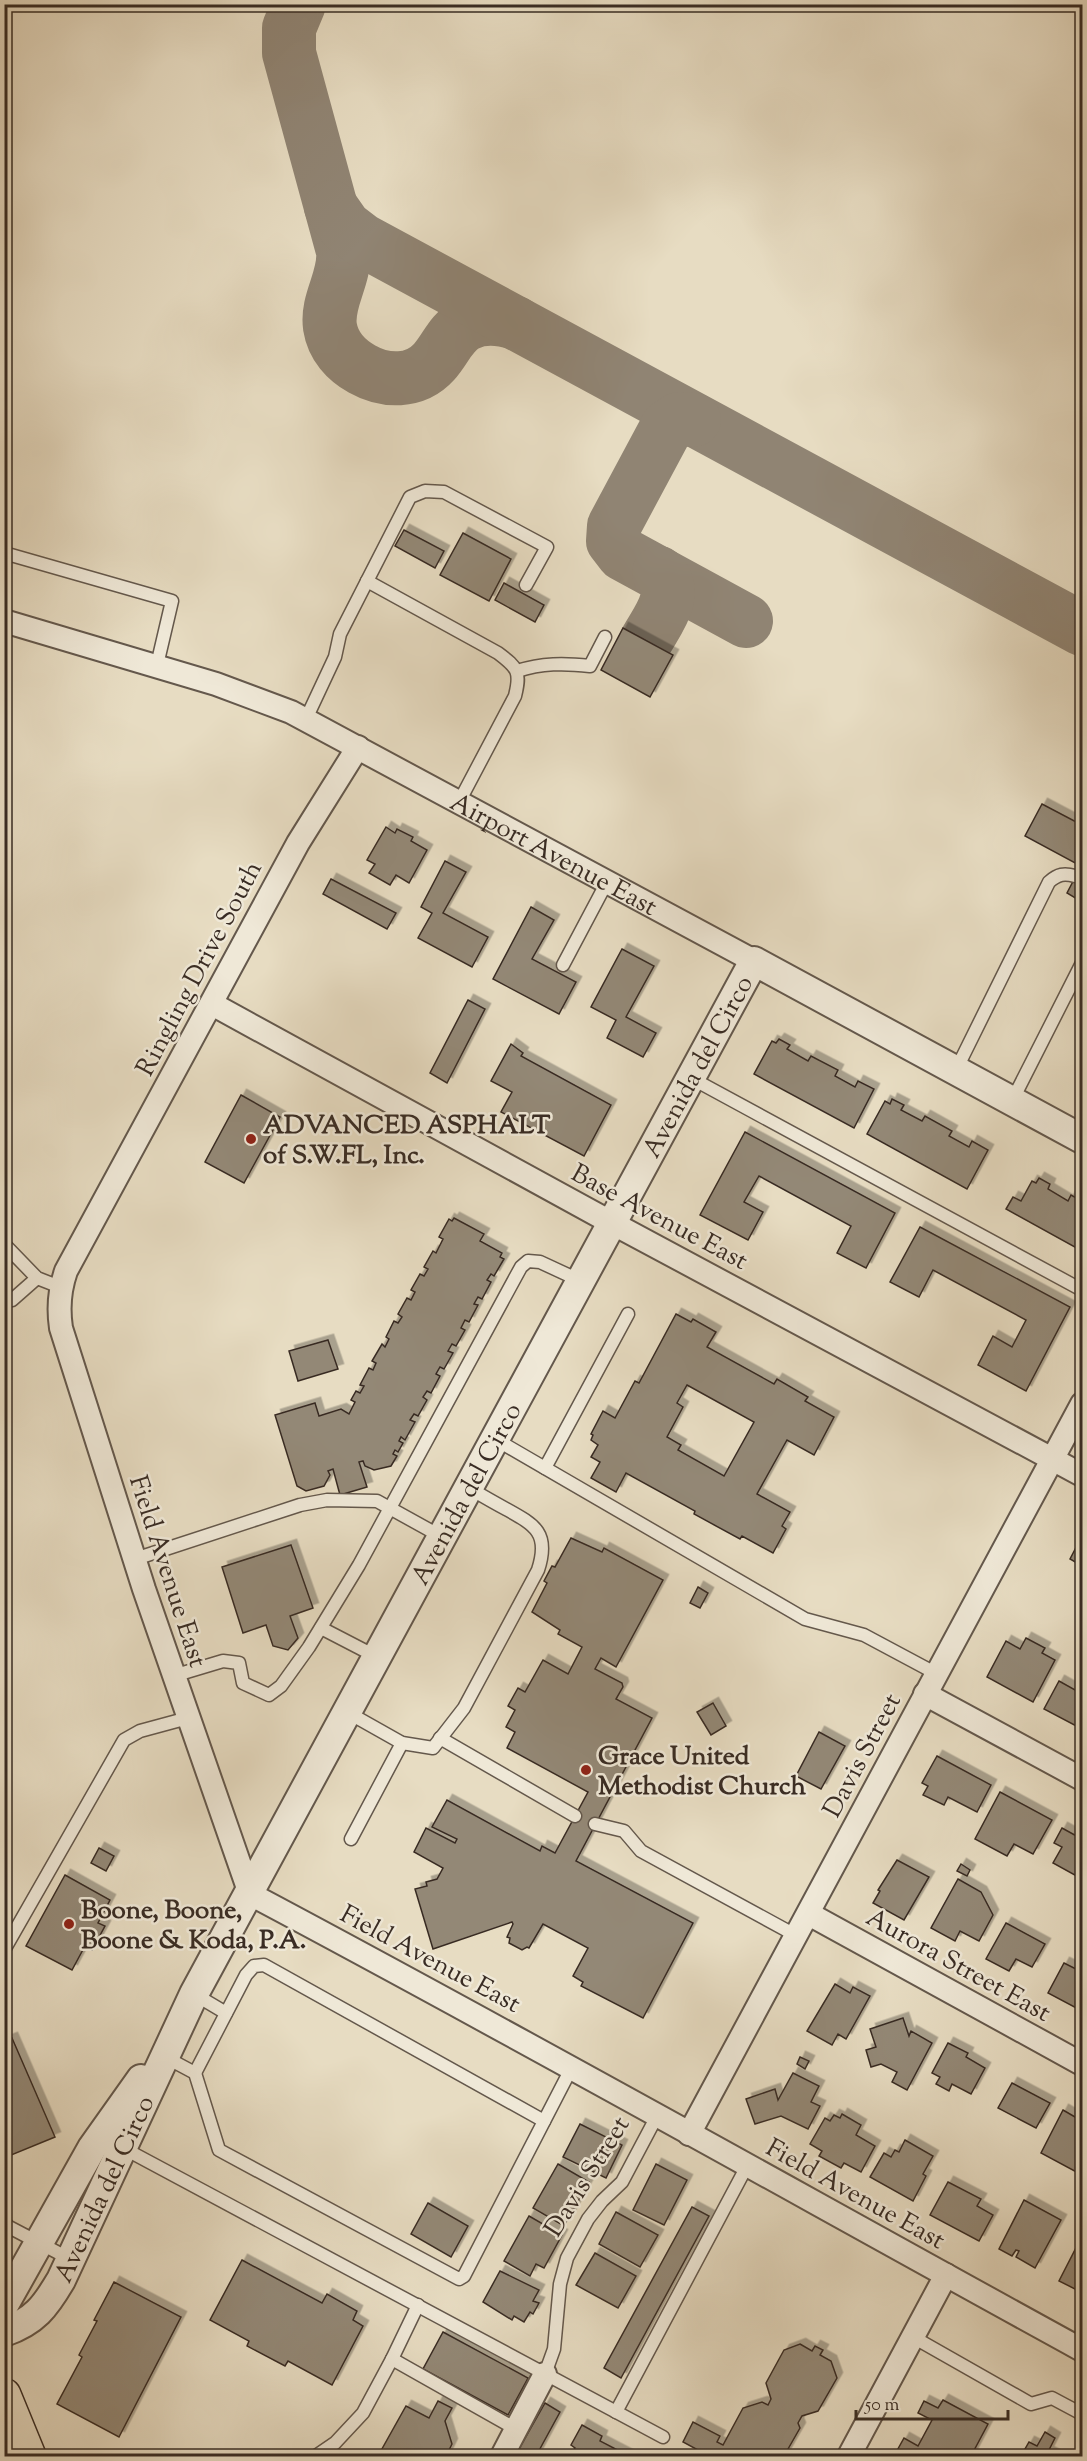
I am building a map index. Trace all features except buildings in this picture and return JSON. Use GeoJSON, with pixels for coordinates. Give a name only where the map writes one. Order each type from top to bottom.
{"type":"FeatureCollection","features":[{"type":"Feature","properties":{"kind":"main road"},"geometry":{"type":"LineString","coordinates":[[4,2395],[29,2457]]}},
{"type":"Feature","properties":{"kind":"street","name":"Airport Avenue East"},"geometry":{"type":"LineString","coordinates":[[4,621],[157,665],[259,699],[306,719],[1083,1139]]}},
{"type":"Feature","properties":{"kind":"street","name":"Ringling Drive South"},"geometry":{"type":"LineString","coordinates":[[94,1220],[298,843],[358,747]]}},
{"type":"Feature","properties":{"kind":"street","name":"Avenida del Circo"},"geometry":{"type":"LineString","coordinates":[[4,2332],[36,2316],[50,2298],[194,1994],[754,961]]}},
{"type":"Feature","properties":{"kind":"street","name":"Base Avenue East"},"geometry":{"type":"LineString","coordinates":[[212,1004],[612,1223],[1083,1474]]}},
{"type":"Feature","properties":{"kind":"street","name":"Field Avenue East"},"geometry":{"type":"LineString","coordinates":[[94,1220],[66,1271],[60,1287],[58,1311],[61,1328],[173,1677],[250,1894],[483,2017],[689,2134],[1083,2350]]}},
{"type":"Feature","properties":{"kind":"street","name":"Davis Street"},"geometry":{"type":"LineString","coordinates":[[689,2134],[1083,1404]]}},
{"type":"Feature","properties":{"kind":"street"},"geometry":{"type":"LineString","coordinates":[[926,1694],[1083,1779]]}},
{"type":"Feature","properties":{"kind":"street","name":"Aurora Street East"},"geometry":{"type":"LineString","coordinates":[[809,1914],[1083,2064]]}},
{"type":"Feature","properties":{"kind":"street","name":"Avenida del Circo"},"geometry":{"type":"LineString","coordinates":[[4,2306],[92,2148],[178,2025]]}},
{"type":"Feature","properties":{"kind":"street"},"geometry":{"type":"LineString","coordinates":[[849,2457],[946,2275]]}},
{"type":"Feature","properties":{"kind":"street"},"geometry":{"type":"LineString","coordinates":[[502,2457],[545,2374]]}},
{"type":"Feature","properties":{"kind":"lane"},"geometry":{"type":"LineString","coordinates":[[306,719],[335,657],[340,634],[410,497],[425,491],[444,492],[547,547],[526,585]]}},
{"type":"Feature","properties":{"kind":"lane"},"geometry":{"type":"LineString","coordinates":[[4,553],[172,601],[157,665]]}},
{"type":"Feature","properties":{"kind":"lane"},"geometry":{"type":"LineString","coordinates":[[367,581],[498,653],[514,665],[517,671],[519,680],[515,696],[459,802]]}},
{"type":"Feature","properties":{"kind":"lane"},"geometry":{"type":"LineString","coordinates":[[517,671],[533,665],[563,663],[590,666],[605,637]]}},
{"type":"Feature","properties":{"kind":"lane"},"geometry":{"type":"LineString","coordinates":[[956,1070],[1049,882],[1065,873],[1076,876]]}},
{"type":"Feature","properties":{"kind":"lane"},"geometry":{"type":"LineString","coordinates":[[563,965],[608,882]]}},
{"type":"Feature","properties":{"kind":"lane"},"geometry":{"type":"LineString","coordinates":[[1012,1101],[1083,963]]}},
{"type":"Feature","properties":{"kind":"lane"},"geometry":{"type":"LineString","coordinates":[[691,1078],[1083,1290]]}},
{"type":"Feature","properties":{"kind":"lane"},"geometry":{"type":"LineString","coordinates":[[4,1244],[37,1278],[60,1287]]}},
{"type":"Feature","properties":{"kind":"lane"},"geometry":{"type":"LineString","coordinates":[[173,1677],[223,1661],[239,1663],[243,1683],[269,1695],[281,1686],[321,1628],[359,1565],[521,1267],[528,1261],[540,1262],[581,1281]]}},
{"type":"Feature","properties":{"kind":"lane"},"geometry":{"type":"LineString","coordinates":[[4,1301],[12,1300],[37,1278]]}},
{"type":"Feature","properties":{"kind":"lane"},"geometry":{"type":"LineString","coordinates":[[545,1468],[628,1314]]}},
{"type":"Feature","properties":{"kind":"lane"},"geometry":{"type":"LineString","coordinates":[[495,1439],[805,1618],[864,1635],[937,1674]]}},
{"type":"Feature","properties":{"kind":"lane"},"geometry":{"type":"LineString","coordinates":[[348,1712],[402,1743],[433,1748],[464,1708],[538,1570],[543,1554],[540,1535],[531,1522],[469,1488]]}},
{"type":"Feature","properties":{"kind":"lane"},"geometry":{"type":"LineString","coordinates":[[135,1559],[300,1505],[327,1500],[377,1500],[442,1537]]}},
{"type":"Feature","properties":{"kind":"lane"},"geometry":{"type":"LineString","coordinates":[[321,1628],[377,1657]]}},
{"type":"Feature","properties":{"kind":"lane"},"geometry":{"type":"LineString","coordinates":[[4,1950],[124,1740],[140,1731],[188,1718]]}},
{"type":"Feature","properties":{"kind":"lane"},"geometry":{"type":"LineString","coordinates":[[440,1738],[575,1816]]}},
{"type":"Feature","properties":{"kind":"lane"},"geometry":{"type":"LineString","coordinates":[[351,1839],[402,1743]]}},
{"type":"Feature","properties":{"kind":"lane"},"geometry":{"type":"LineString","coordinates":[[596,1824],[624,1831],[641,1851],[797,1936]]}},
{"type":"Feature","properties":{"kind":"lane"},"geometry":{"type":"LineString","coordinates":[[195,2073],[246,1975],[254,1966],[264,1965],[544,2121]]}},
{"type":"Feature","properties":{"kind":"lane"},"geometry":{"type":"LineString","coordinates":[[194,1994],[226,2013]]}},
{"type":"Feature","properties":{"kind":"lane"},"geometry":{"type":"LineString","coordinates":[[164,2056],[195,2073],[219,2150],[459,2279],[464,2276],[572,2067]]}},
{"type":"Feature","properties":{"kind":"lane","name":"Davis Street"},"geometry":{"type":"LineString","coordinates":[[545,2374],[554,2349],[561,2284],[567,2258],[588,2219],[602,2201],[622,2182],[657,2116]]}},
{"type":"Feature","properties":{"kind":"lane"},"geometry":{"type":"LineString","coordinates":[[123,2148],[663,2437]]}},
{"type":"Feature","properties":{"kind":"lane"},"geometry":{"type":"LineString","coordinates":[[616,2412],[747,2166]]}},
{"type":"Feature","properties":{"kind":"lane"},"geometry":{"type":"LineString","coordinates":[[4,2222],[9,2227],[70,2259]]}},
{"type":"Feature","properties":{"kind":"lane"},"geometry":{"type":"LineString","coordinates":[[316,2457],[335,2443],[363,2413],[418,2305]]}},
{"type":"Feature","properties":{"kind":"lane"},"geometry":{"type":"LineString","coordinates":[[913,2337],[1031,2404],[1052,2398],[1083,2414]]}},
{"type":"Feature","properties":{"kind":"lane"},"geometry":{"type":"LineString","coordinates":[[392,2359],[516,2428]]}},
{"type":"Feature","properties":{"kind":"taxiway"},"geometry":{"type":"LineString","coordinates":[[299,4],[289,28],[289,53],[343,251],[342,270],[330,317],[330,327],[337,346],[351,361],[371,373],[390,378],[409,377],[418,374],[434,362],[456,332],[467,324],[491,319],[516,323]]}},
{"type":"Feature","properties":{"kind":"taxiway"},"geometry":{"type":"LineString","coordinates":[[331,207],[345,227],[362,240],[1082,629]]}},
{"type":"Feature","properties":{"kind":"taxiway"},"geometry":{"type":"LineString","coordinates":[[694,420],[679,419],[667,427],[614,526],[613,541],[623,554],[746,621]]}},
{"type":"Feature","properties":{"kind":"taxiway"},"geometry":{"type":"LineString","coordinates":[[646,641],[661,616],[667,598],[668,589],[659,573]]}},
{"type":"Feature","properties":{"kind":"place","name":"ADVANCED ASPHALT of S.W.FL, Inc."},"geometry":{"type":"Point","coordinates":[251,1139]}},
{"type":"Feature","properties":{"kind":"place","name":"Grace United Methodist Church"},"geometry":{"type":"Point","coordinates":[586,1770]}},
{"type":"Feature","properties":{"kind":"place","name":"Boone, Boone, Boone & Koda, P.A."},"geometry":{"type":"Point","coordinates":[69,1924]}}]}
